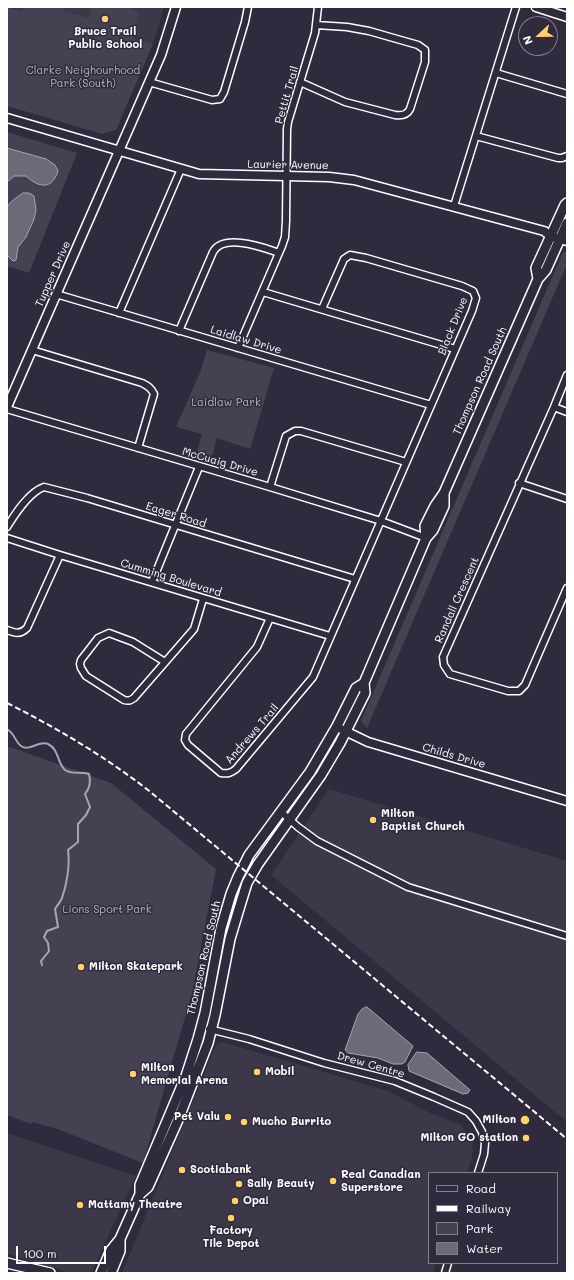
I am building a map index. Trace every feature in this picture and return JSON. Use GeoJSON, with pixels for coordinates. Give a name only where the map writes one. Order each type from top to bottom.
{"type":"FeatureCollection","features":[{"type":"Feature","properties":{"kind":"main road","name":"Thompson Road South"},"geometry":{"type":"LineString","coordinates":[[560,239],[565,205],[567,203]]}},
{"type":"Feature","properties":{"kind":"main road","name":"Thompson Road South"},"geometry":{"type":"LineString","coordinates":[[140,1194],[148,1188],[152,1180],[208,1043],[230,939],[247,883],[258,864],[321,774],[346,732],[364,693],[364,683],[426,538],[425,526],[435,506],[444,493],[538,279],[546,270],[567,223]]}},
{"type":"Feature","properties":{"kind":"main road","name":"Thompson Road South"},"geometry":{"type":"LineString","coordinates":[[101,1273],[111,1250],[120,1239],[140,1194],[140,1185],[186,1076],[202,1026],[221,928],[231,894],[238,877],[249,855],[310,772],[337,726],[356,688],[364,683]]}},
{"type":"Feature","properties":{"kind":"main road","name":"Thompson Road South"},"geometry":{"type":"LineString","coordinates":[[111,1273],[120,1250],[120,1239]]}},
{"type":"Feature","properties":{"kind":"main road"},"geometry":{"type":"LineString","coordinates":[[7,1263],[50,1273]]}},
{"type":"Feature","properties":{"kind":"street","name":"Tupper Drive"},"geometry":{"type":"LineString","coordinates":[[7,408],[161,55],[176,7]]}},
{"type":"Feature","properties":{"kind":"street"},"geometry":{"type":"LineString","coordinates":[[149,82],[206,99],[216,101],[220,100],[231,71],[248,7]]}},
{"type":"Feature","properties":{"kind":"street","name":"Pettit Trail"},"geometry":{"type":"LineString","coordinates":[[238,348],[285,237],[288,122],[316,33],[318,7]]}},
{"type":"Feature","properties":{"kind":"street"},"geometry":{"type":"LineString","coordinates":[[454,206],[516,7]]}},
{"type":"Feature","properties":{"kind":"street"},"geometry":{"type":"LineString","coordinates":[[536,7],[567,17]]}},
{"type":"Feature","properties":{"kind":"street"},"geometry":{"type":"LineString","coordinates":[[300,82],[345,102],[395,115],[404,115],[408,113],[410,108],[425,62],[425,50],[418,45],[369,31],[347,27],[316,25]]}},
{"type":"Feature","properties":{"kind":"street"},"geometry":{"type":"LineString","coordinates":[[496,73],[567,94]]}},
{"type":"Feature","properties":{"kind":"street","name":"Laurier Avenue"},"geometry":{"type":"LineString","coordinates":[[7,118],[199,174],[329,177],[354,180],[544,230],[560,239]]}},
{"type":"Feature","properties":{"kind":"street"},"geometry":{"type":"LineString","coordinates":[[476,136],[558,158],[567,156]]}},
{"type":"Feature","properties":{"kind":"street"},"geometry":{"type":"LineString","coordinates":[[119,313],[181,169]]}},
{"type":"Feature","properties":{"kind":"street"},"geometry":{"type":"LineString","coordinates":[[179,331],[212,252],[217,246],[226,243],[252,244],[279,253]]}},
{"type":"Feature","properties":{"kind":"street","name":"Black Drive"},"geometry":{"type":"LineString","coordinates":[[322,309],[344,259],[350,255],[366,258],[462,286],[473,291],[476,298],[476,302],[456,349],[430,405],[381,521]]}},
{"type":"Feature","properties":{"kind":"street"},"geometry":{"type":"LineString","coordinates":[[263,292],[456,349]]}},
{"type":"Feature","properties":{"kind":"street","name":"Laidlaw Drive"},"geometry":{"type":"LineString","coordinates":[[56,294],[430,405]]}},
{"type":"Feature","properties":{"kind":"street"},"geometry":{"type":"LineString","coordinates":[[32,350],[142,383],[150,387],[154,394],[138,448]]}},
{"type":"Feature","properties":{"kind":"street","name":"Randall Crescent"},"geometry":{"type":"LineString","coordinates":[[567,375],[443,657],[444,665],[450,674],[508,691],[519,691],[525,685],[567,588]]}},
{"type":"Feature","properties":{"kind":"street"},"geometry":{"type":"LineString","coordinates":[[554,407],[567,412]]}},
{"type":"Feature","properties":{"kind":"street","name":"McCuaig Drive"},"geometry":{"type":"LineString","coordinates":[[7,408],[381,521],[426,538]]}},
{"type":"Feature","properties":{"kind":"street"},"geometry":{"type":"LineString","coordinates":[[270,487],[286,436],[295,430],[406,462]]}},
{"type":"Feature","properties":{"kind":"street"},"geometry":{"type":"LineString","coordinates":[[152,582],[176,526],[199,466]]}},
{"type":"Feature","properties":{"kind":"street"},"geometry":{"type":"LineString","coordinates":[[519,483],[567,499]]}},
{"type":"Feature","properties":{"kind":"street","name":"Eager Road"},"geometry":{"type":"LineString","coordinates":[[7,527],[13,516],[34,493],[44,487],[87,498],[355,579]]}},
{"type":"Feature","properties":{"kind":"street","name":"Andrews Trail"},"geometry":{"type":"LineString","coordinates":[[270,618],[257,647],[186,734],[185,740],[188,745],[221,773],[227,774],[236,769],[312,677],[381,521]]}},
{"type":"Feature","properties":{"kind":"street","name":"Cumming Boulevard"},"geometry":{"type":"LineString","coordinates":[[7,538],[203,599],[330,636]]}},
{"type":"Feature","properties":{"kind":"street"},"geometry":{"type":"LineString","coordinates":[[7,630],[16,634],[24,632],[27,628],[60,555]]}},
{"type":"Feature","properties":{"kind":"street"},"geometry":{"type":"LineString","coordinates":[[164,662],[133,642],[109,633],[98,638],[81,660],[80,664],[86,676],[120,698],[128,701],[134,698],[194,629],[203,599]]}},
{"type":"Feature","properties":{"kind":"street","name":"Childs Drive"},"geometry":{"type":"LineString","coordinates":[[337,726],[346,732],[368,742],[567,801]]}},
{"type":"Feature","properties":{"kind":"street"},"geometry":{"type":"LineString","coordinates":[[280,811],[317,842],[411,889],[567,936]]}},
{"type":"Feature","properties":{"kind":"street","name":"Drew Centre"},"geometry":{"type":"LineString","coordinates":[[202,1026],[211,1030],[249,1039],[324,1063],[395,1081],[434,1096],[468,1112],[476,1121],[485,1142],[484,1154],[478,1172]]}},
{"type":"Feature","properties":{"kind":"shaded area","name":"Bruce Trail Public School"},"geometry":{"type":"Polygon","coordinates":[[[9,7],[164,7],[153,44],[74,26],[9,7]]]}},
{"type":"Feature","properties":{"kind":"shaded area"},"geometry":{"type":"Polygon","coordinates":[[[329,789],[567,861],[567,1122],[271,875],[329,789]]]}},
{"type":"Feature","properties":{"kind":"shaded area"},"geometry":{"type":"Polygon","coordinates":[[[223,1042],[388,1091],[428,1112],[461,1125],[473,1142],[472,1157],[467,1172],[428,1172],[428,1264],[436,1264],[433,1273],[122,1273],[216,1045],[223,1042]]]}},
{"type":"Feature","properties":{"kind":"shaded area"},"geometry":{"type":"Polygon","coordinates":[[[7,1133],[136,1176],[91,1273],[71,1273],[7,1254],[7,1133]]]}},
{"type":"Feature","properties":{"kind":"green space","name":"Clarke Neighourhood Park (South)"},"geometry":{"type":"Polygon","coordinates":[[[7,7],[22,11],[24,7],[64,7],[63,11],[88,18],[92,7],[127,7],[139,12],[133,39],[153,44],[116,130],[102,134],[7,106],[7,7]]]}},
{"type":"Feature","properties":{"kind":"green space"},"geometry":{"type":"Polygon","coordinates":[[[7,132],[77,153],[29,273],[7,266],[7,132]]]}},
{"type":"Feature","properties":{"kind":"green space"},"geometry":{"type":"Polygon","coordinates":[[[563,252],[567,252],[567,264],[367,728],[361,721],[563,252]]]}},
{"type":"Feature","properties":{"kind":"green space","name":"Laidlaw Park"},"geometry":{"type":"Polygon","coordinates":[[[207,350],[274,368],[250,449],[217,438],[211,460],[196,456],[202,434],[176,427],[201,370],[207,350]]]}},
{"type":"Feature","properties":{"kind":"green space","name":"Lions Sport Park"},"geometry":{"type":"Polygon","coordinates":[[[7,746],[111,783],[216,869],[192,993],[143,1163],[58,1129],[32,1122],[31,1124],[7,1115],[7,746]]]}},
{"type":"Feature","properties":{"kind":"water"},"geometry":{"type":"Polygon","coordinates":[[[7,148],[46,159],[55,165],[58,171],[55,177],[49,184],[45,185],[40,185],[26,176],[14,176],[7,182],[7,148]]]}},
{"type":"Feature","properties":{"kind":"water"},"geometry":{"type":"Polygon","coordinates":[[[23,193],[29,193],[34,196],[36,210],[34,219],[26,237],[18,247],[16,260],[13,261],[7,255],[7,207],[23,193]]]}},
{"type":"Feature","properties":{"kind":"water"},"geometry":{"type":"Polygon","coordinates":[[[367,1007],[413,1046],[405,1062],[402,1064],[393,1064],[378,1058],[348,1053],[345,1050],[358,1014],[362,1009],[367,1007]]]}},
{"type":"Feature","properties":{"kind":"water"},"geometry":{"type":"Polygon","coordinates":[[[417,1052],[427,1053],[470,1090],[468,1093],[463,1094],[409,1071],[408,1065],[417,1052]]]}},
{"type":"Feature","properties":{"kind":"waterway"},"geometry":{"type":"LineString","coordinates":[[7,729],[21,746],[27,748],[41,743],[52,746],[62,767],[65,770],[86,773],[89,774],[90,777],[89,787],[85,794],[90,807],[86,815],[78,824],[78,842],[68,850],[68,874],[62,898],[55,909],[58,927],[47,931],[44,937],[48,943],[49,951],[41,961],[42,965]]}},
{"type":"Feature","properties":{"kind":"railway"},"geometry":{"type":"LineString","coordinates":[[7,703],[80,743],[148,790],[567,1139]]}},
{"type":"Feature","properties":{"kind":"place","name":"Bruce Trail Public School"},"geometry":{"type":"Point","coordinates":[105,19]}},
{"type":"Feature","properties":{"kind":"place","name":"Milton Baptist Church"},"geometry":{"type":"Point","coordinates":[373,820]}},
{"type":"Feature","properties":{"kind":"place","name":"Milton Skatepark"},"geometry":{"type":"Point","coordinates":[81,967]}},
{"type":"Feature","properties":{"kind":"place","name":"Mobil"},"geometry":{"type":"Point","coordinates":[257,1072]}},
{"type":"Feature","properties":{"kind":"place","name":"Milton Memorial Arena"},"geometry":{"type":"Point","coordinates":[133,1074]}},
{"type":"Feature","properties":{"kind":"place","name":"Pet Valu"},"geometry":{"type":"Point","coordinates":[228,1117]}},
{"type":"Feature","properties":{"kind":"place","name":"Milton"},"geometry":{"type":"Point","coordinates":[525,1120]}},
{"type":"Feature","properties":{"kind":"place","name":"Mucho Burrito"},"geometry":{"type":"Point","coordinates":[244,1122]}},
{"type":"Feature","properties":{"kind":"place","name":"Milton GO station"},"geometry":{"type":"Point","coordinates":[526,1138]}},
{"type":"Feature","properties":{"kind":"place","name":"Scotiabank"},"geometry":{"type":"Point","coordinates":[182,1170]}},
{"type":"Feature","properties":{"kind":"place","name":"Real Canadian Superstore"},"geometry":{"type":"Point","coordinates":[333,1181]}},
{"type":"Feature","properties":{"kind":"place","name":"Sally Beauty"},"geometry":{"type":"Point","coordinates":[239,1184]}},
{"type":"Feature","properties":{"kind":"place","name":"Opa!"},"geometry":{"type":"Point","coordinates":[235,1201]}},
{"type":"Feature","properties":{"kind":"place","name":"Mattamy Theatre"},"geometry":{"type":"Point","coordinates":[80,1205]}},
{"type":"Feature","properties":{"kind":"place","name":"Factory Tile Depot"},"geometry":{"type":"Point","coordinates":[231,1218]}}]}
